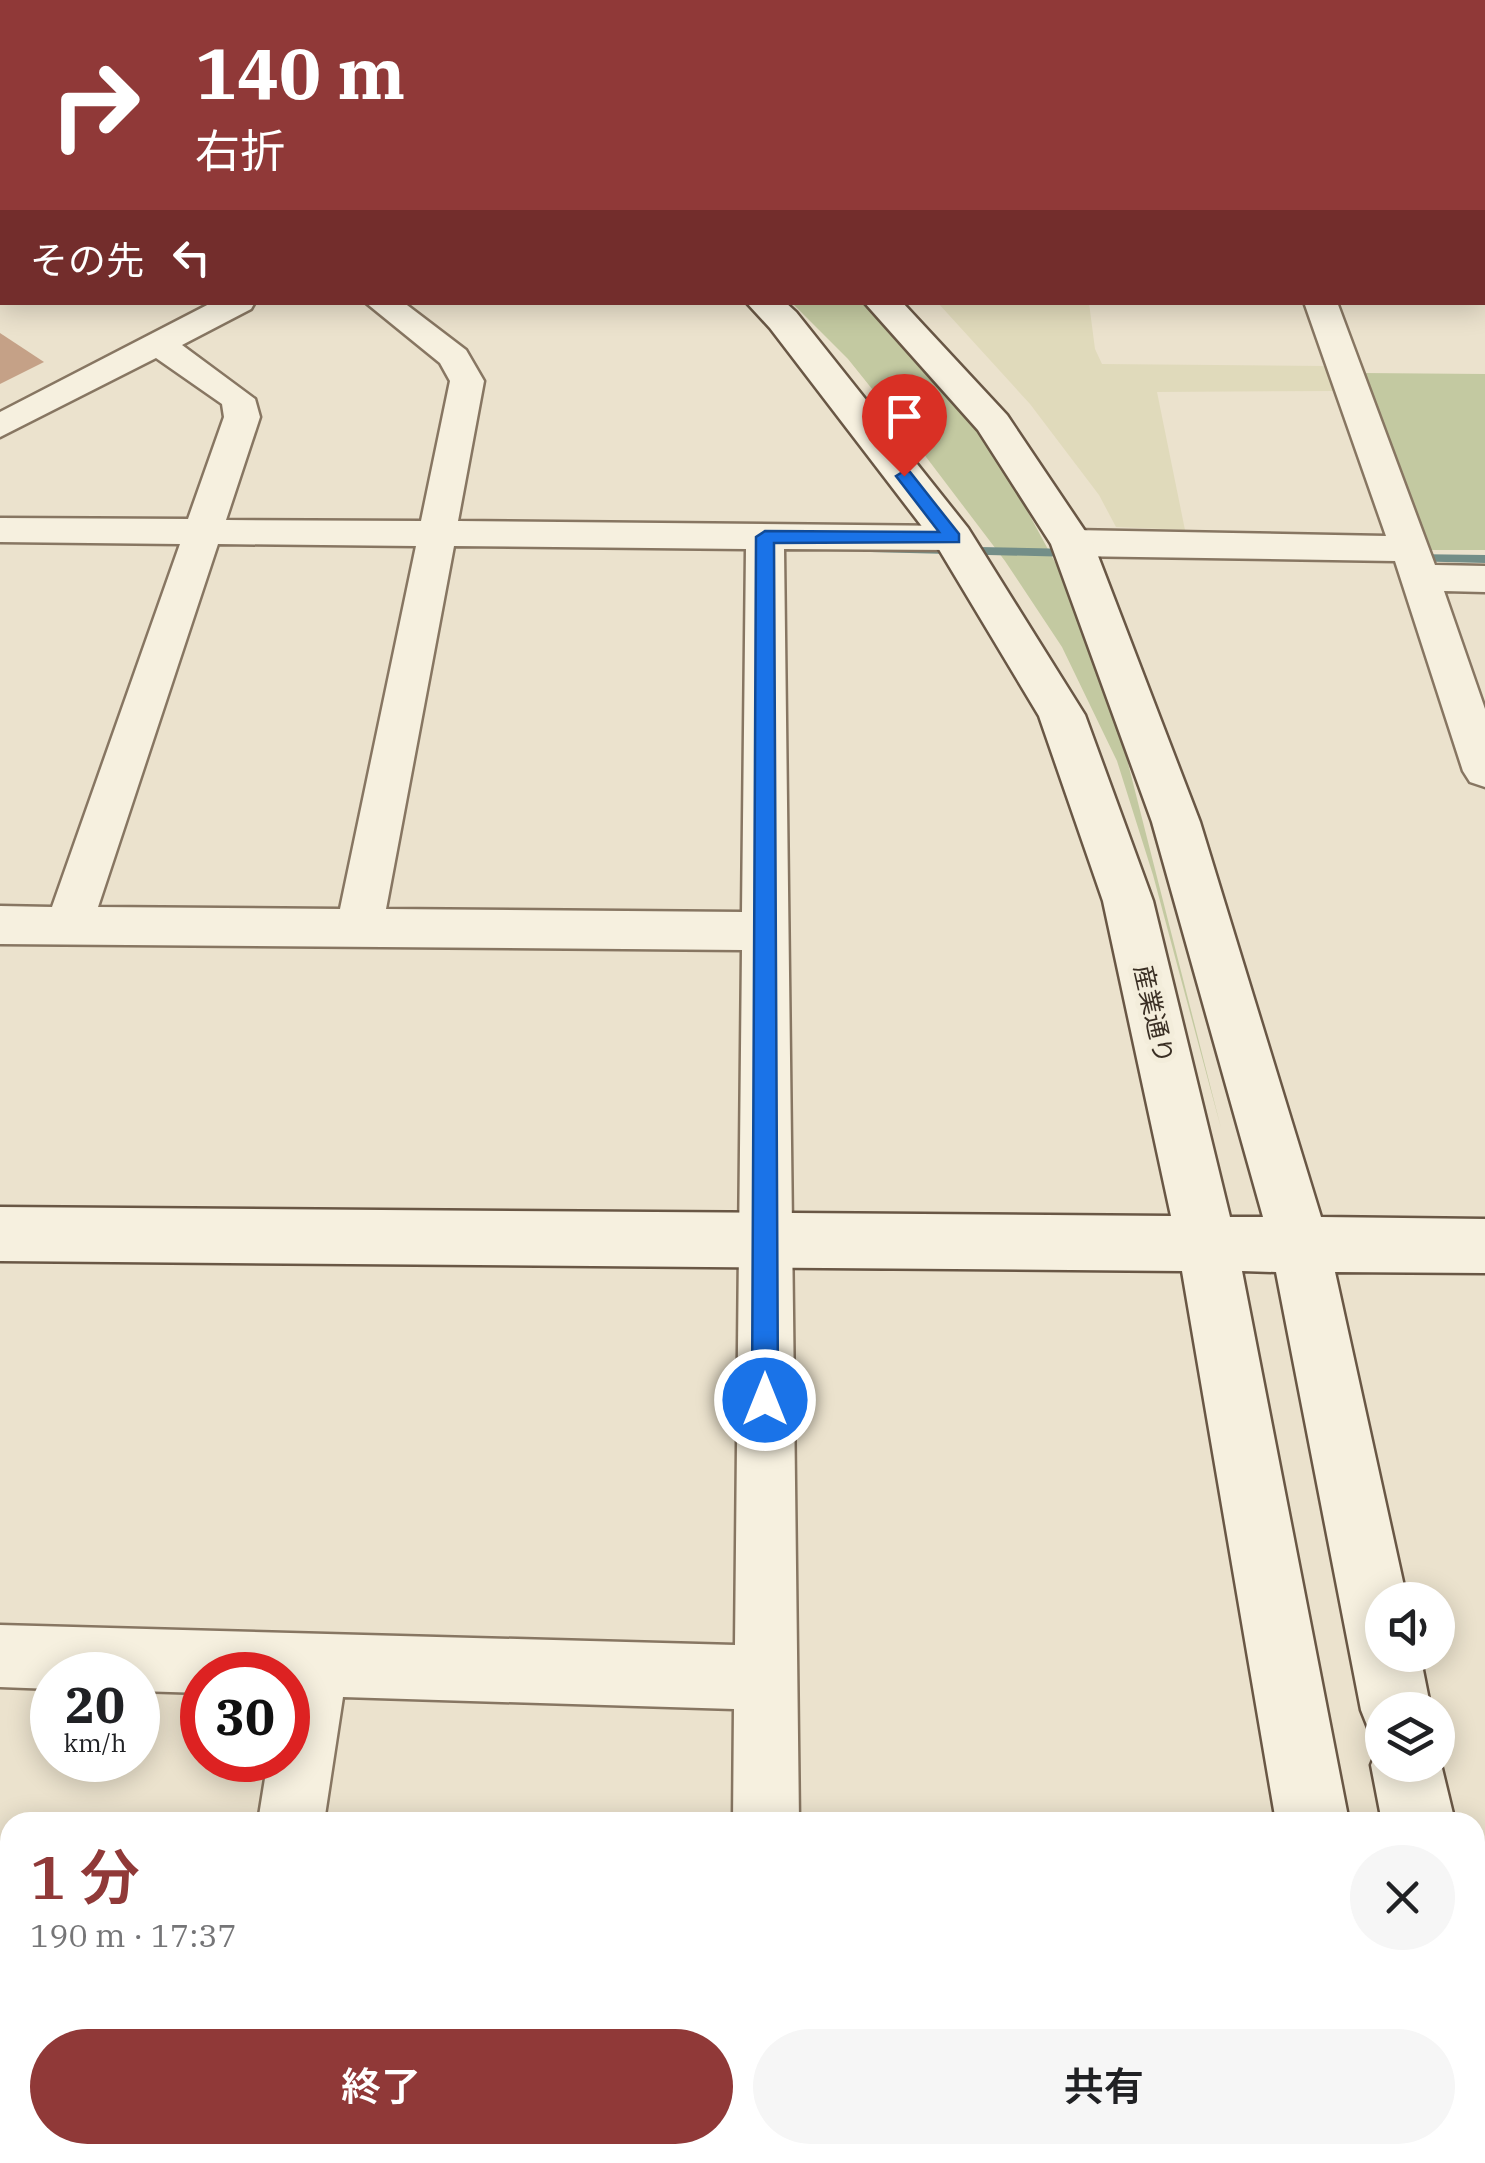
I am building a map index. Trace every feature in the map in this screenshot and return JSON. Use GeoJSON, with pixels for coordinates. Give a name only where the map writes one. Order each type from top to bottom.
{"type":"FeatureCollection","features":[{"type":"Feature","properties":{"kind":"street"},"geometry":{"type":"LineString","coordinates":[[0,426],[233,305]]}},
{"type":"Feature","properties":{"kind":"street"},"geometry":{"type":"LineString","coordinates":[[360,926],[467,380],[454,357],[386,305]]}},
{"type":"Feature","properties":{"kind":"street","name":"産業通り"},"geometry":{"type":"LineString","coordinates":[[767,305],[783,320],[953,538],[1062,715],[1128,901],[1208,1244],[1311,1812]]}},
{"type":"Feature","properties":{"kind":"street"},"geometry":{"type":"LineString","coordinates":[[885,305],[994,423],[1072,543],[1176,822],[1300,1246],[1369,1582]]}},
{"type":"Feature","properties":{"kind":"street"},"geometry":{"type":"LineString","coordinates":[[1321,305],[1485,771]]}},
{"type":"Feature","properties":{"kind":"street"},"geometry":{"type":"LineString","coordinates":[[68,925],[242,416],[238,400],[159,344]]}},
{"type":"Feature","properties":{"kind":"street"},"geometry":{"type":"LineString","coordinates":[[0,530],[953,538]]}},
{"type":"Feature","properties":{"kind":"street"},"geometry":{"type":"LineString","coordinates":[[765,537],[766,1812]]}},
{"type":"Feature","properties":{"kind":"street"},"geometry":{"type":"LineString","coordinates":[[1072,543],[1415,563],[1485,579]]}},
{"type":"Feature","properties":{"kind":"street"},"geometry":{"type":"LineString","coordinates":[[0,925],[763,931]]}},
{"type":"Feature","properties":{"kind":"street"},"geometry":{"type":"LineString","coordinates":[[0,1234],[1485,1246]]}},
{"type":"Feature","properties":{"kind":"street"},"geometry":{"type":"LineString","coordinates":[[0,1656],[766,1678]]}},
{"type":"Feature","properties":{"kind":"street"},"geometry":{"type":"LineString","coordinates":[[292,1812],[316,1664]]}},
{"type":"Feature","properties":{"kind":"street"},"geometry":{"type":"LineString","coordinates":[[1411,1782],[1417,1812]]}},
{"type":"Feature","properties":{"kind":"shaded area"},"geometry":{"type":"Polygon","coordinates":[[[940,305],[1089,305],[1095,349],[1102,364],[1324,366],[1335,391],[1157,392],[1185,530],[1116,527],[1099,495],[1030,404],[940,305]]]}},
{"type":"Feature","properties":{"kind":"green space"},"geometry":{"type":"Polygon","coordinates":[[[794,305],[873,305],[982,427],[1057,566],[1120,732],[1221,1128],[1153,875],[1117,761],[1062,647],[1005,561],[848,359],[794,305]]]}},
{"type":"Feature","properties":{"kind":"green space"},"geometry":{"type":"Polygon","coordinates":[[[1362,373],[1485,374],[1485,550],[1428,550],[1362,373]]]}},
{"type":"Feature","properties":{"kind":"building"},"geometry":{"type":"Polygon","coordinates":[[[0,333],[44,362],[0,384],[0,333]]]}},
{"type":"Feature","properties":{"kind":"waterway"},"geometry":{"type":"LineString","coordinates":[[875,549],[1074,553]]}},
{"type":"Feature","properties":{"kind":"waterway"},"geometry":{"type":"LineString","coordinates":[[1410,558],[1485,559]]}},
{"type":"Feature","properties":{"kind":"route"},"geometry":{"type":"LineString","coordinates":[[765,1400],[765,537],[953,538],[904,476]]}}]}
